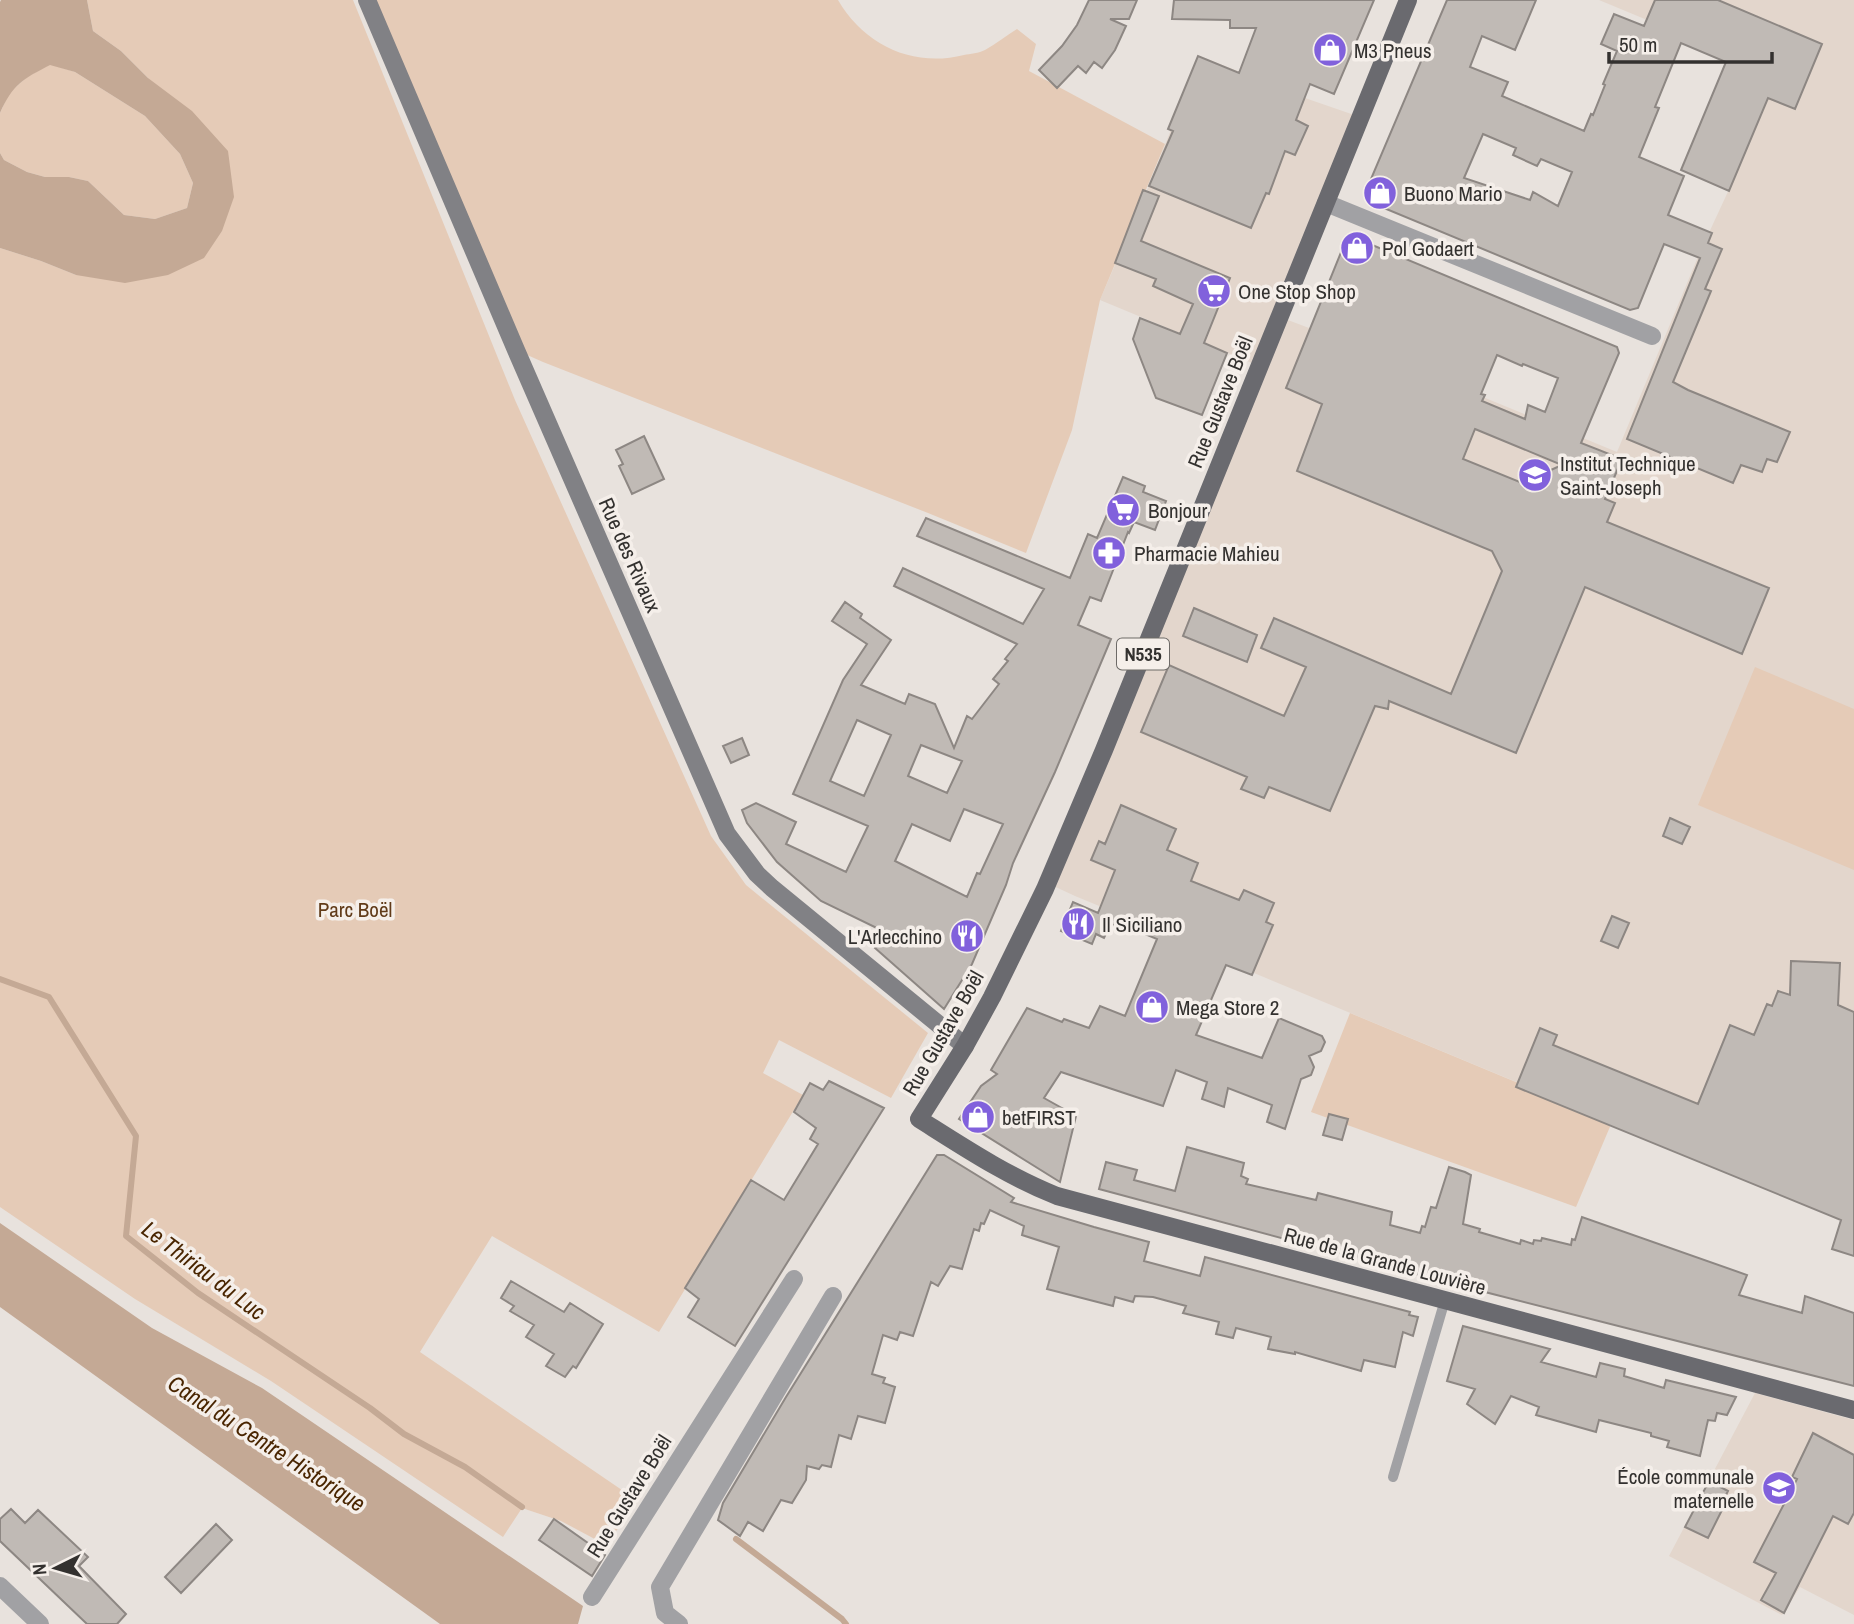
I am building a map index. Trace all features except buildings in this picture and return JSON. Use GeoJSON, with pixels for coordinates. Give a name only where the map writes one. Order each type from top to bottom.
{"type":"FeatureCollection","features":[{"type":"Feature","properties":{"kind":"main road","name":"Rue Gustave Boël"},"geometry":{"type":"LineString","coordinates":[[919,1119],[992,997],[1045,889],[1408,0]]}},
{"type":"Feature","properties":{"kind":"main road","name":"Rue de la Grande Louvière"},"geometry":{"type":"LineString","coordinates":[[919,1119],[1000,1170],[1057,1196],[1854,1410]]}},
{"type":"Feature","properties":{"kind":"street","name":"Rue des Rivaux"},"geometry":{"type":"LineString","coordinates":[[367,0],[727,834],[757,874],[772,888],[965,1046]]}},
{"type":"Feature","properties":{"kind":"street"},"geometry":{"type":"LineString","coordinates":[[1326,203],[1652,336]]}},
{"type":"Feature","properties":{"kind":"street","name":"Rue Gustave Boël"},"geometry":{"type":"LineString","coordinates":[[592,1597],[794,1279]]}},
{"type":"Feature","properties":{"kind":"street"},"geometry":{"type":"LineString","coordinates":[[672,1619],[660,1587],[833,1296]]}},
{"type":"Feature","properties":{"kind":"street"},"geometry":{"type":"LineString","coordinates":[[0,1586],[40,1624]]}},
{"type":"Feature","properties":{"kind":"lane"},"geometry":{"type":"LineString","coordinates":[[1393,1477],[1445,1300]]}},
{"type":"Feature","properties":{"kind":"shaded area","name":"Institut Technique Saint-Joseph"},"geometry":{"type":"Polygon","coordinates":[[[1599,0],[1854,0],[1854,1222],[1254,973],[1218,955],[1047,883],[1259,366],[1100,300],[1200,56],[1360,117],[1280,317],[1388,358],[1617,452],[1777,74],[1599,0]]]}},
{"type":"Feature","properties":{"kind":"shaded area","name":"École communale maternelle"},"geometry":{"type":"Polygon","coordinates":[[[1755,1393],[1854,1420],[1854,1615],[1800,1587],[1782,1615],[1669,1556],[1755,1393]]]}},
{"type":"Feature","properties":{"kind":"green space","name":"Parc Boël"},"geometry":{"type":"Polygon","coordinates":[[[87,0],[353,0],[515,400],[711,836],[746,885],[928,1033],[891,1098],[779,1040],[763,1073],[803,1095],[659,1332],[492,1236],[420,1352],[638,1501],[606,1545],[561,1521],[522,1508],[503,1537],[271,1381],[135,1299],[0,1207],[0,248],[76,275],[222,231],[148,78],[121,51],[93,31],[87,0]]]}},
{"type":"Feature","properties":{"kind":"green space"},"geometry":{"type":"Polygon","coordinates":[[[375,0],[838,0],[861,29],[876,41],[909,55],[926,58],[980,52],[1017,29],[1036,44],[1029,71],[1165,144],[1100,300],[1072,430],[1026,553],[516,350],[375,0]]]}},
{"type":"Feature","properties":{"kind":"green space"},"geometry":{"type":"Polygon","coordinates":[[[50,64],[75,72],[145,116],[180,154],[193,183],[187,208],[155,219],[124,215],[88,181],[69,177],[45,177],[27,172],[4,160],[0,153],[0,113],[9,93],[27,77],[50,64]]]}},
{"type":"Feature","properties":{"kind":"green space"},"geometry":{"type":"Polygon","coordinates":[[[1755,667],[1854,709],[1854,870],[1698,805],[1755,667]]]}},
{"type":"Feature","properties":{"kind":"green space"},"geometry":{"type":"Polygon","coordinates":[[[1350,1013],[1612,1122],[1576,1207],[1311,1112],[1350,1013]]]}},
{"type":"Feature","properties":{"kind":"water"},"geometry":{"type":"Polygon","coordinates":[[[1,0],[87,0],[93,31],[192,111],[228,151],[234,197],[222,231],[204,258],[168,275],[125,283],[76,275],[0,248],[0,153],[4,160],[27,172],[45,177],[69,177],[88,181],[124,215],[155,219],[187,208],[193,183],[180,154],[145,116],[75,72],[50,65],[14,89],[0,113],[1,0]]]}},
{"type":"Feature","properties":{"kind":"water","name":"Canal du Centre Historique"},"geometry":{"type":"Polygon","coordinates":[[[0,1223],[152,1328],[262,1388],[583,1606],[578,1624],[440,1624],[0,1307],[0,1223]]]}},
{"type":"Feature","properties":{"kind":"waterway","name":"Le Thiriau du Luc"},"geometry":{"type":"LineString","coordinates":[[0,979],[49,997],[136,1136],[126,1236],[198,1293],[370,1408],[404,1434],[465,1467],[522,1507]]}},
{"type":"Feature","properties":{"kind":"waterway","name":"Le Thiriau du Luc"},"geometry":{"type":"LineString","coordinates":[[736,1539],[846,1624]]}},
{"type":"Feature","properties":{"kind":"place","name":"M3 Pneus"},"geometry":{"type":"Point","coordinates":[1330,50]}},
{"type":"Feature","properties":{"kind":"place","name":"Buono Mario"},"geometry":{"type":"Point","coordinates":[1380,193]}},
{"type":"Feature","properties":{"kind":"place","name":"Pol Godaert"},"geometry":{"type":"Point","coordinates":[1357,248]}},
{"type":"Feature","properties":{"kind":"place","name":"One Stop Shop"},"geometry":{"type":"Point","coordinates":[1214,291]}},
{"type":"Feature","properties":{"kind":"place","name":"Institut Technique Saint-Joseph"},"geometry":{"type":"Point","coordinates":[1535,475]}},
{"type":"Feature","properties":{"kind":"place","name":"Bonjour"},"geometry":{"type":"Point","coordinates":[1123,510]}},
{"type":"Feature","properties":{"kind":"place","name":"Pharmacie Mahieu"},"geometry":{"type":"Point","coordinates":[1109,553]}},
{"type":"Feature","properties":{"kind":"place","name":"Il Siciliano"},"geometry":{"type":"Point","coordinates":[1078,924]}},
{"type":"Feature","properties":{"kind":"place","name":"L'Arlecchino"},"geometry":{"type":"Point","coordinates":[967,936]}},
{"type":"Feature","properties":{"kind":"place","name":"Mega Store 2"},"geometry":{"type":"Point","coordinates":[1152,1007]}},
{"type":"Feature","properties":{"kind":"place","name":"betFIRST"},"geometry":{"type":"Point","coordinates":[978,1117]}},
{"type":"Feature","properties":{"kind":"place","name":"École communale maternelle"},"geometry":{"type":"Point","coordinates":[1779,1488]}}]}
